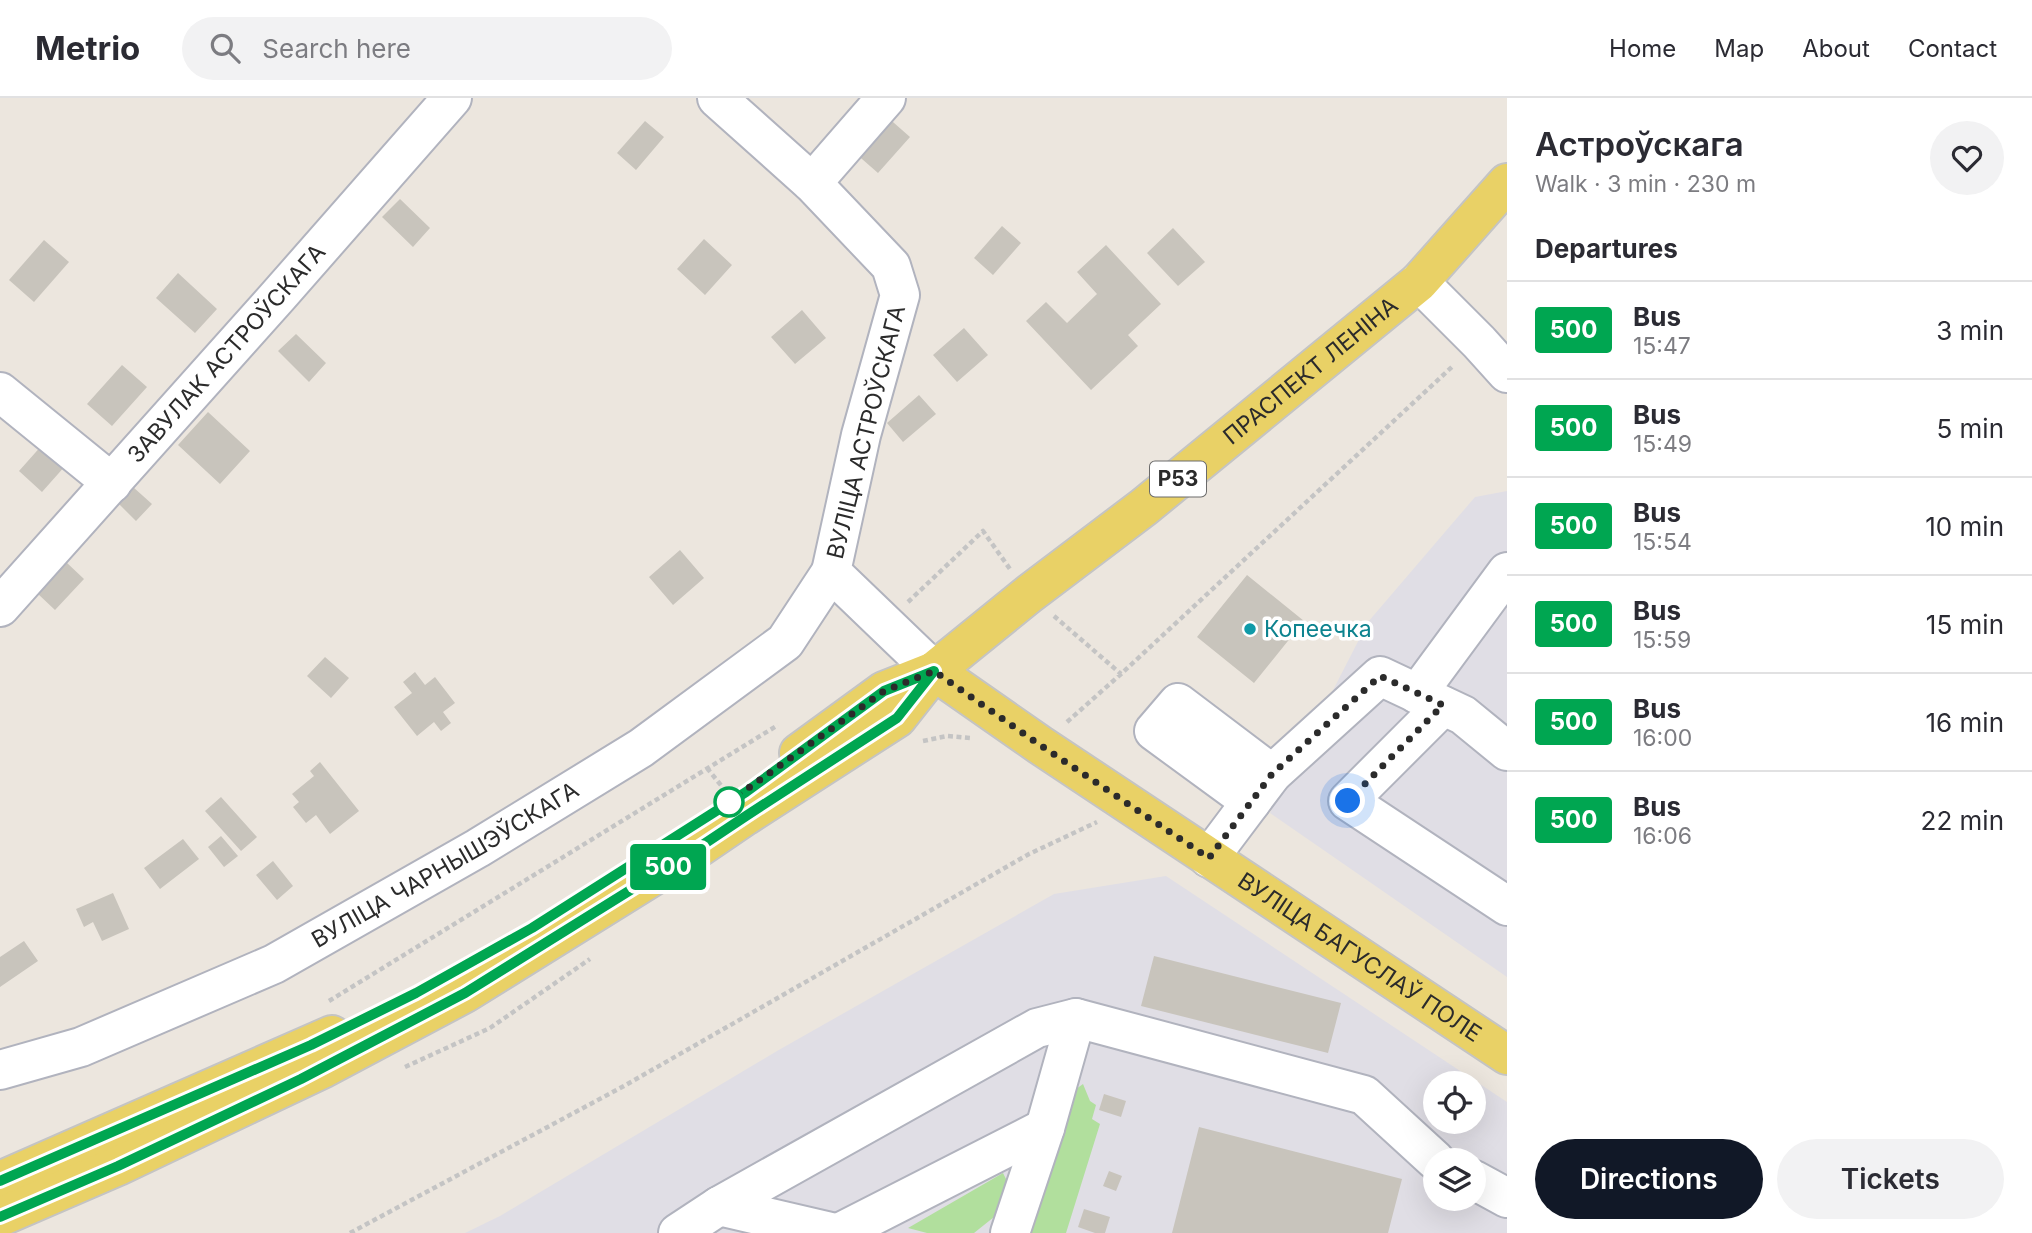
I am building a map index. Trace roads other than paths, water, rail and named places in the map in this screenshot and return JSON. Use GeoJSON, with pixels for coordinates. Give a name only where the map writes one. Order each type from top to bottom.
{"type":"FeatureCollection","features":[{"type":"Feature","properties":{"kind":"main road","name":"ПРАСПЕКТ ЛЕНІНА"},"geometry":{"type":"LineString","coordinates":[[0,1217],[118,1166],[324,1068],[465,993],[698,848],[897,718],[934,671],[1029,594],[1144,507],[1419,282],[1507,183]]}},
{"type":"Feature","properties":{"kind":"main road","name":"ПРАСПЕКТ ЛЕНІНА"},"geometry":{"type":"LineString","coordinates":[[0,1181],[311,1045],[416,993],[532,928],[732,800],[884,691],[934,671]]}},
{"type":"Feature","properties":{"kind":"main road","name":"ВУЛІЦА БАГУСЛАЎ ПОЛЕ"},"geometry":{"type":"LineString","coordinates":[[934,671],[1040,745],[1507,1055]]}},
{"type":"Feature","properties":{"kind":"street","name":"ЗАВУЛАК АСТРОЎСКАГА"},"geometry":{"type":"LineString","coordinates":[[0,607],[452,98]]}},
{"type":"Feature","properties":{"kind":"street","name":"ВУЛІЦА АСТРОЎСКАГА"},"geometry":{"type":"LineString","coordinates":[[717,98],[812,183],[891,267],[900,295],[861,435],[831,572],[934,671]]}},
{"type":"Feature","properties":{"kind":"street"},"geometry":{"type":"LineString","coordinates":[[812,183],[886,98]]}},
{"type":"Feature","properties":{"kind":"street"},"geometry":{"type":"LineString","coordinates":[[1419,282],[1507,373]]}},
{"type":"Feature","properties":{"kind":"street"},"geometry":{"type":"LineString","coordinates":[[0,391],[112,482]]}},
{"type":"Feature","properties":{"kind":"street","name":"ВУЛІЦА ЧАРНЫШЭЎСКАГА"},"geometry":{"type":"LineString","coordinates":[[0,1070],[81,1047],[274,964],[478,848],[641,748],[785,642],[831,572]]}},
{"type":"Feature","properties":{"kind":"street"},"geometry":{"type":"LineString","coordinates":[[1507,572],[1430,700],[1348,801],[1507,906]]}},
{"type":"Feature","properties":{"kind":"street"},"geometry":{"type":"LineString","coordinates":[[1209,858],[1261,788],[1380,676],[1462,715],[1504,742]]}},
{"type":"Feature","properties":{"kind":"street"},"geometry":{"type":"LineString","coordinates":[[1010,1233],[1045,1128],[1076,1018]]}},
{"type":"Feature","properties":{"kind":"street"},"geometry":{"type":"LineString","coordinates":[[678,1233],[719,1206],[1037,1028],[1076,1018],[1364,1095],[1423,1148]]}},
{"type":"Feature","properties":{"kind":"street"},"geometry":{"type":"LineString","coordinates":[[719,1206],[837,1233],[1045,1128]]}},
{"type":"Feature","properties":{"kind":"street"},"geometry":{"type":"LineString","coordinates":[[1486,1187],[1507,1198]]}},
{"type":"Feature","properties":{"kind":"place","name":"Копеечка"},"geometry":{"type":"Point","coordinates":[1250,629]}}]}
